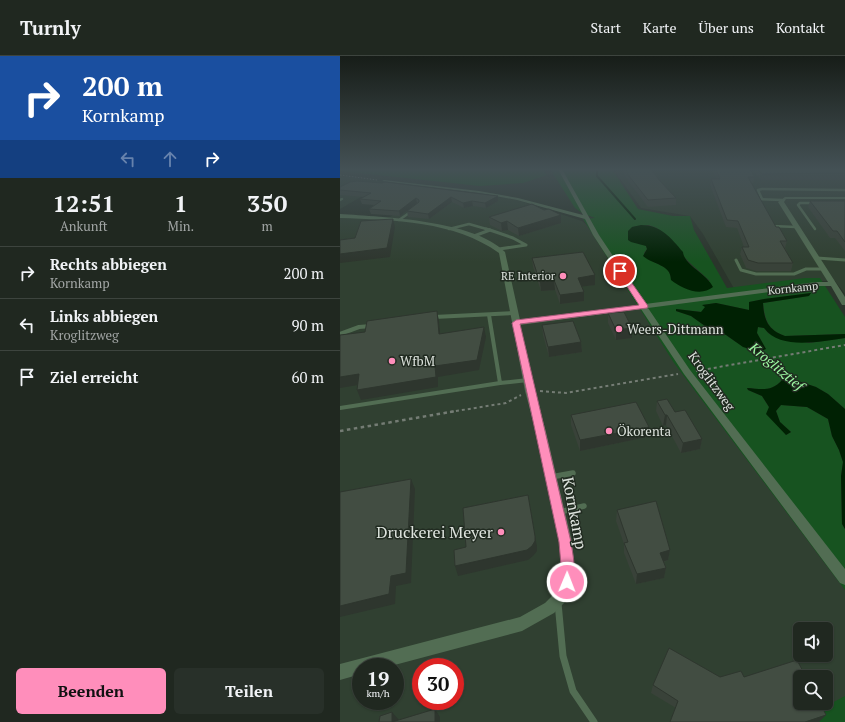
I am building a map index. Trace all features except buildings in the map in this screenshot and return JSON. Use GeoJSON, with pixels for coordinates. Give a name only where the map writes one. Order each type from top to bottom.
{"type":"FeatureCollection","features":[{"type":"Feature","properties":{"kind":"street"},"geometry":{"type":"LineString","coordinates":[[522,200],[587,218]]}},
{"type":"Feature","properties":{"kind":"street","name":"Kroglitzweg"},"geometry":{"type":"LineString","coordinates":[[577,200],[596,235],[687,372],[845,579]]}},
{"type":"Feature","properties":{"kind":"street"},"geometry":{"type":"LineString","coordinates":[[782,200],[782,205],[845,304]]}},
{"type":"Feature","properties":{"kind":"street"},"geometry":{"type":"LineString","coordinates":[[340,216],[422,223],[474,236],[489,242],[499,249]]}},
{"type":"Feature","properties":{"kind":"street","name":"Kornkamp"},"geometry":{"type":"LineString","coordinates":[[404,659],[522,624],[545,613],[558,600],[567,582],[568,565],[559,512],[528,380],[502,252],[499,249]]}},
{"type":"Feature","properties":{"kind":"street","name":"Kornkamp"},"geometry":{"type":"LineString","coordinates":[[515,318],[644,306],[816,284],[833,284]]}},
{"type":"Feature","properties":{"kind":"street","name":"Kornkamp"},"geometry":{"type":"LineString","coordinates":[[340,672],[352,670]]}},
{"type":"Feature","properties":{"kind":"lane"},"geometry":{"type":"LineString","coordinates":[[758,200],[761,206]]}},
{"type":"Feature","properties":{"kind":"lane"},"geometry":{"type":"LineString","coordinates":[[815,229],[798,204],[822,204]]}},
{"type":"Feature","properties":{"kind":"lane"},"geometry":{"type":"LineString","coordinates":[[399,220],[418,206]]}},
{"type":"Feature","properties":{"kind":"lane"},"geometry":{"type":"LineString","coordinates":[[769,220],[772,226],[796,227]]}},
{"type":"Feature","properties":{"kind":"lane"},"geometry":{"type":"LineString","coordinates":[[449,229],[469,224],[513,238],[526,245],[499,249]]}},
{"type":"Feature","properties":{"kind":"lane"},"geometry":{"type":"LineString","coordinates":[[474,236],[490,230]]}},
{"type":"Feature","properties":{"kind":"lane"},"geometry":{"type":"LineString","coordinates":[[817,258],[845,260]]}},
{"type":"Feature","properties":{"kind":"lane"},"geometry":{"type":"LineString","coordinates":[[736,260],[741,270],[748,273],[794,274],[806,269],[823,269]]}},
{"type":"Feature","properties":{"kind":"lane"},"geometry":{"type":"LineString","coordinates":[[428,318],[489,315],[515,318]]}},
{"type":"Feature","properties":{"kind":"lane"},"geometry":{"type":"LineString","coordinates":[[489,315],[500,383]]}},
{"type":"Feature","properties":{"kind":"lane"},"geometry":{"type":"LineString","coordinates":[[340,334],[360,327],[375,325]]}},
{"type":"Feature","properties":{"kind":"lane"},"geometry":{"type":"LineString","coordinates":[[340,408],[528,380]]}},
{"type":"Feature","properties":{"kind":"lane"},"geometry":{"type":"LineString","coordinates":[[551,477],[573,473]]}},
{"type":"Feature","properties":{"kind":"lane"},"geometry":{"type":"LineString","coordinates":[[559,512],[584,506]]}},
{"type":"Feature","properties":{"kind":"lane"},"geometry":{"type":"LineString","coordinates":[[558,600],[563,656],[573,691],[594,722]]}},
{"type":"Feature","properties":{"kind":"path"},"geometry":{"type":"LineString","coordinates":[[566,393],[845,345]]}},
{"type":"Feature","properties":{"kind":"path"},"geometry":{"type":"LineString","coordinates":[[340,431],[506,403]]}},
{"type":"Feature","properties":{"kind":"shaded area"},"geometry":{"type":"Polygon","coordinates":[[[340,200],[356,200],[340,209],[340,200]]]}},
{"type":"Feature","properties":{"kind":"shaded area"},"geometry":{"type":"Polygon","coordinates":[[[415,200],[517,200],[582,221],[588,226],[845,578],[845,722],[340,722],[340,216],[387,219],[415,200]]]}},
{"type":"Feature","properties":{"kind":"shaded area"},"geometry":{"type":"Polygon","coordinates":[[[635,200],[845,200],[845,294],[835,281],[818,281],[736,292],[703,234],[690,216],[641,208],[635,200]]]}},
{"type":"Feature","properties":{"kind":"shaded area"},"geometry":{"type":"Polygon","coordinates":[[[641,225],[654,227],[670,237],[683,252],[687,261],[710,282],[713,287],[708,290],[697,292],[686,289],[671,280],[668,271],[665,268],[643,256],[647,249],[646,246],[628,240],[628,231],[632,227],[641,225]]]}},
{"type":"Feature","properties":{"kind":"shaded area"},"geometry":{"type":"Polygon","coordinates":[[[811,293],[809,296],[763,303],[764,314],[768,324],[779,334],[785,336],[845,334],[845,338],[802,343],[791,342],[780,340],[771,335],[764,328],[758,327],[757,333],[766,349],[759,352],[743,347],[726,335],[705,326],[691,316],[676,311],[676,309],[701,312],[705,307],[702,305],[716,303],[749,310],[749,302],[811,293]]]}},
{"type":"Feature","properties":{"kind":"shaded area"},"geometry":{"type":"Polygon","coordinates":[[[777,370],[792,379],[816,387],[828,394],[845,409],[845,529],[842,524],[841,476],[843,462],[832,436],[828,419],[807,407],[781,405],[776,411],[780,422],[791,432],[786,435],[766,414],[769,407],[762,396],[748,390],[747,388],[766,389],[778,384],[782,380],[777,370]]]}},
{"type":"Feature","properties":{"kind":"green space"},"geometry":{"type":"Polygon","coordinates":[[[570,200],[632,200],[638,209],[673,216],[690,216],[694,230],[727,288],[805,278],[820,278],[845,317],[845,334],[785,336],[779,334],[768,324],[763,303],[808,296],[811,293],[750,302],[749,310],[716,303],[703,305],[706,307],[702,312],[676,309],[676,311],[691,316],[705,326],[726,335],[736,342],[766,349],[757,333],[757,327],[764,328],[769,334],[809,343],[845,338],[845,409],[828,394],[816,387],[792,379],[778,370],[782,380],[778,384],[766,389],[747,388],[748,390],[762,396],[786,435],[791,432],[780,422],[776,411],[781,405],[807,407],[828,419],[832,436],[843,462],[841,476],[842,524],[845,529],[845,590],[674,363],[583,219],[595,218],[582,213],[575,208],[570,200]],[[649,225],[632,227],[646,246],[647,249],[644,253],[652,261],[668,270],[671,280],[710,281],[689,262],[657,228],[649,225]]]}},
{"type":"Feature","properties":{"kind":"green space"},"geometry":{"type":"Polygon","coordinates":[[[845,696],[845,722],[796,722],[819,710],[833,710],[833,702],[845,696]]]}},
{"type":"Feature","properties":{"kind":"waterway","name":"Kroglitztief"},"geometry":{"type":"LineString","coordinates":[[618,200],[635,219]]}},
{"type":"Feature","properties":{"kind":"waterway","name":"Kroglitztief"},"geometry":{"type":"LineString","coordinates":[[755,349],[780,372]]}},
{"type":"Feature","properties":{"kind":"place","name":"RE Interior"},"geometry":{"type":"Point","coordinates":[563,276]}},
{"type":"Feature","properties":{"kind":"place","name":"Weers-Dittmann"},"geometry":{"type":"Point","coordinates":[619,329]}},
{"type":"Feature","properties":{"kind":"place","name":"WfbM"},"geometry":{"type":"Point","coordinates":[392,361]}},
{"type":"Feature","properties":{"kind":"place","name":"Ökorenta"},"geometry":{"type":"Point","coordinates":[609,431]}},
{"type":"Feature","properties":{"kind":"place","name":"Druckerei Meyer"},"geometry":{"type":"Point","coordinates":[501,532]}},
{"type":"Feature","properties":{"kind":"route"},"geometry":{"type":"LineString","coordinates":[[567,582],[568,565],[565,542],[516,323],[644,306],[620,271]]}}]}
